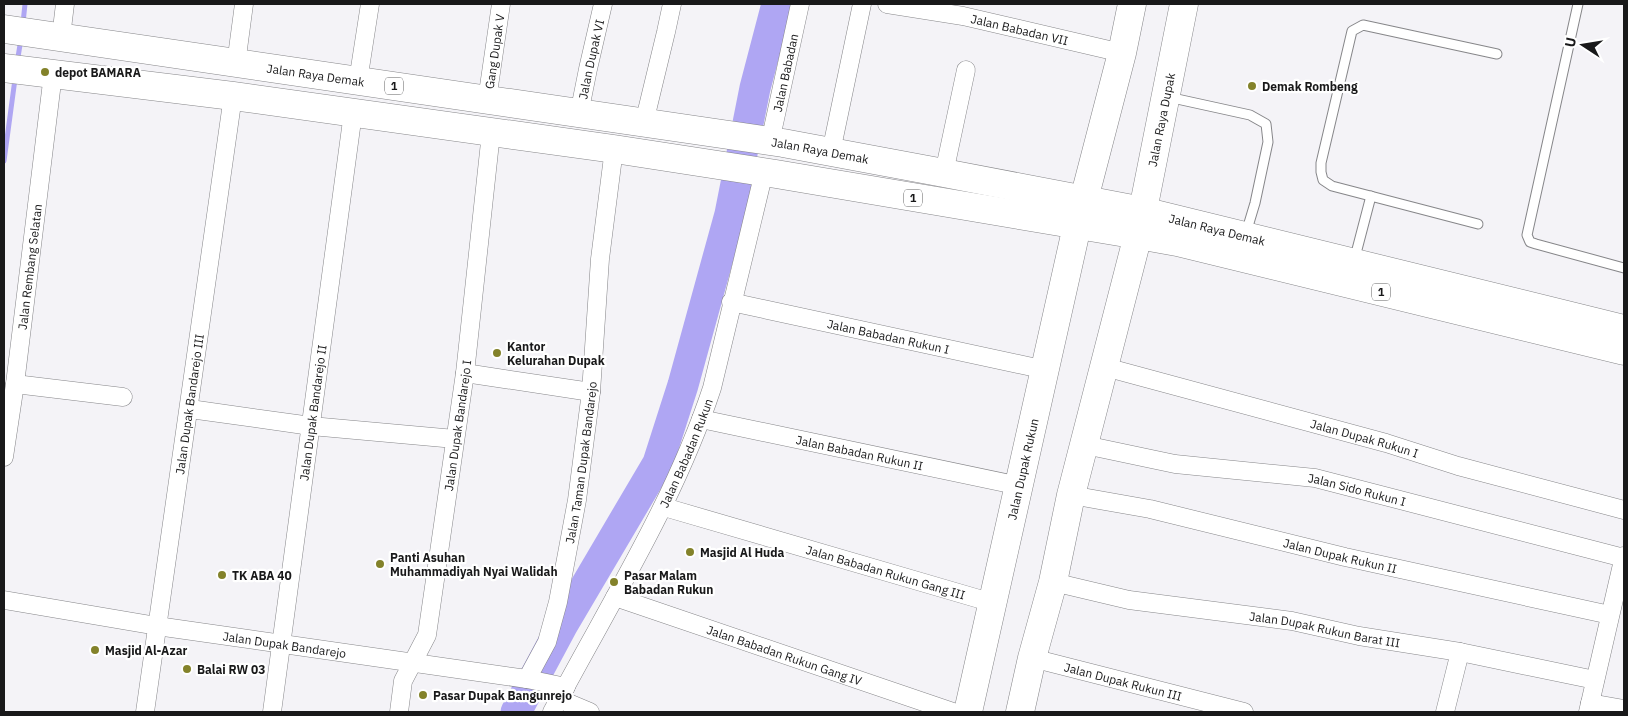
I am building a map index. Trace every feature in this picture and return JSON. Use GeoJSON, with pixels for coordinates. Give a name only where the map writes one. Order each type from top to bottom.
{"type":"FeatureCollection","features":[{"type":"Feature","properties":{"kind":"main road"},"geometry":{"type":"LineString","coordinates":[[1077,226],[1122,54],[1132,4]]}},
{"type":"Feature","properties":{"kind":"main road","name":"Jalan Raya Dupak"},"geometry":{"type":"LineString","coordinates":[[1141,223],[1184,4]]}},
{"type":"Feature","properties":{"kind":"main road","name":"Jalan Raya Demak"},"geometry":{"type":"LineString","coordinates":[[5,29],[754,139],[1084,200],[1141,223],[1177,242],[1624,351]]}},
{"type":"Feature","properties":{"kind":"main road","name":"Jalan Raya Demak"},"geometry":{"type":"LineString","coordinates":[[4,68],[233,96],[614,149],[748,169],[1077,226],[1141,223],[1245,236],[1624,329]]}},
{"type":"Feature","properties":{"kind":"main road"},"geometry":{"type":"LineString","coordinates":[[1020,712],[1032,658],[1053,582],[1071,495],[1141,223]]}},
{"type":"Feature","properties":{"kind":"main road","name":"Jalan Dupak Rukun"},"geometry":{"type":"LineString","coordinates":[[968,712],[1077,226]]}},
{"type":"Feature","properties":{"kind":"street"},"geometry":{"type":"LineString","coordinates":[[54,36],[65,4]]}},
{"type":"Feature","properties":{"kind":"street"},"geometry":{"type":"LineString","coordinates":[[236,64],[244,4]]}},
{"type":"Feature","properties":{"kind":"street"},"geometry":{"type":"LineString","coordinates":[[358,81],[370,4]]}},
{"type":"Feature","properties":{"kind":"street","name":"Gang Dupak V"},"geometry":{"type":"LineString","coordinates":[[487,100],[501,4]]}},
{"type":"Feature","properties":{"kind":"street","name":"Jalan Dupak VI"},"geometry":{"type":"LineString","coordinates":[[579,114],[603,4]]}},
{"type":"Feature","properties":{"kind":"street"},"geometry":{"type":"LineString","coordinates":[[644,123],[672,4]]}},
{"type":"Feature","properties":{"kind":"street","name":"Jalan Babadan"},"geometry":{"type":"LineString","coordinates":[[754,139],[800,4]]}},
{"type":"Feature","properties":{"kind":"street"},"geometry":{"type":"LineString","coordinates":[[831,152],[862,4]]}},
{"type":"Feature","properties":{"kind":"street","name":"Jalan Babadan VII"},"geometry":{"type":"LineString","coordinates":[[887,4],[963,16],[1122,54]]}},
{"type":"Feature","properties":{"kind":"street"},"geometry":{"type":"LineString","coordinates":[[944,173],[966,70]]}},
{"type":"Feature","properties":{"kind":"street","name":"Jalan Rembang Selatan"},"geometry":{"type":"LineString","coordinates":[[4,457],[15,384],[48,74]]}},
{"type":"Feature","properties":{"kind":"street","name":"Jalan Dupak Bandarejo III"},"geometry":{"type":"LineString","coordinates":[[146,712],[233,96]]}},
{"type":"Feature","properties":{"kind":"street","name":"Jalan Dupak Bandarejo II"},"geometry":{"type":"LineString","coordinates":[[272,712],[283,644],[353,113]]}},
{"type":"Feature","properties":{"kind":"street","name":"Jalan Dupak Bandarejo I"},"geometry":{"type":"LineString","coordinates":[[399,712],[403,681],[427,635],[465,373],[491,133]]}},
{"type":"Feature","properties":{"kind":"street","name":"Jalan Taman Dupak Bandarejo"},"geometry":{"type":"LineString","coordinates":[[529,680],[547,642],[558,602],[577,500],[591,392],[600,259],[614,149]]}},
{"type":"Feature","properties":{"kind":"street","name":"Jalan Babadan Rukun"},"geometry":{"type":"LineString","coordinates":[[559,696],[664,507],[701,420],[712,388],[731,302],[748,169]]}},
{"type":"Feature","properties":{"kind":"street","name":"Jalan Babadan Rukun I"},"geometry":{"type":"LineString","coordinates":[[731,302],[1046,370]]}},
{"type":"Feature","properties":{"kind":"street","name":"Jalan Dupak Rukun I"},"geometry":{"type":"LineString","coordinates":[[1105,366],[1376,440],[1458,466],[1624,510]]}},
{"type":"Feature","properties":{"kind":"street"},"geometry":{"type":"LineString","coordinates":[[465,373],[591,392]]}},
{"type":"Feature","properties":{"kind":"street"},"geometry":{"type":"LineString","coordinates":[[15,384],[123,397]]}},
{"type":"Feature","properties":{"kind":"street"},"geometry":{"type":"LineString","coordinates":[[190,409],[312,426],[455,439]]}},
{"type":"Feature","properties":{"kind":"street","name":"Jalan Babadan Rukun II"},"geometry":{"type":"LineString","coordinates":[[701,420],[1020,486]]}},
{"type":"Feature","properties":{"kind":"street","name":"Jalan Sido Rukun I"},"geometry":{"type":"LineString","coordinates":[[1085,445],[1175,464],[1315,478],[1624,558]]}},
{"type":"Feature","properties":{"kind":"street","name":"Jalan Dupak Rukun II"},"geometry":{"type":"LineString","coordinates":[[1071,495],[1150,509],[1345,556],[1610,615]]}},
{"type":"Feature","properties":{"kind":"street","name":"Jalan Babadan Rukun Gang III"},"geometry":{"type":"LineString","coordinates":[[664,507],[993,603]]}},
{"type":"Feature","properties":{"kind":"street"},"geometry":{"type":"LineString","coordinates":[[1624,558],[1589,707],[1624,710]]}},
{"type":"Feature","properties":{"kind":"street","name":"Jalan Dupak Rukun Barat III"},"geometry":{"type":"LineString","coordinates":[[1053,582],[1128,600],[1292,621],[1359,636],[1460,652],[1595,680]]}},
{"type":"Feature","properties":{"kind":"street","name":"Jalan Babadan Rukun Gang IV"},"geometry":{"type":"LineString","coordinates":[[615,597],[953,712]]}},
{"type":"Feature","properties":{"kind":"street","name":"Jalan Dupak Bandarejo"},"geometry":{"type":"LineString","coordinates":[[4,600],[157,626],[529,680],[590,712]]}},
{"type":"Feature","properties":{"kind":"street"},"geometry":{"type":"LineString","coordinates":[[1445,712],[1460,652]]}},
{"type":"Feature","properties":{"kind":"street","name":"Jalan Dupak Rukun III"},"geometry":{"type":"LineString","coordinates":[[1032,658],[1244,712]]}},
{"type":"Feature","properties":{"kind":"lane"},"geometry":{"type":"LineString","coordinates":[[1578,4],[1527,235],[1530,242],[1624,268]]}},
{"type":"Feature","properties":{"kind":"lane"},"geometry":{"type":"LineString","coordinates":[[1478,224],[1332,186],[1323,180],[1321,172],[1352,31],[1363,24],[1497,54]]}},
{"type":"Feature","properties":{"kind":"lane"},"geometry":{"type":"LineString","coordinates":[[1166,97],[1250,115],[1266,124],[1268,142],[1255,203],[1245,236]]}},
{"type":"Feature","properties":{"kind":"lane"},"geometry":{"type":"LineString","coordinates":[[1354,264],[1371,196]]}},
{"type":"Feature","properties":{"kind":"waterway"},"geometry":{"type":"LineString","coordinates":[[23,23],[25,4]]}},
{"type":"Feature","properties":{"kind":"waterway"},"geometry":{"type":"LineString","coordinates":[[516,712],[562,626],[658,463],[683,385],[730,214],[755,88],[777,4]]}},
{"type":"Feature","properties":{"kind":"waterway"},"geometry":{"type":"LineString","coordinates":[[17,63],[21,39]]}},
{"type":"Feature","properties":{"kind":"waterway"},"geometry":{"type":"LineString","coordinates":[[4,161],[15,79]]}},
{"type":"Feature","properties":{"kind":"place","name":"depot BAMARA"},"geometry":{"type":"Point","coordinates":[45,72]}},
{"type":"Feature","properties":{"kind":"place","name":"Demak Rombeng"},"geometry":{"type":"Point","coordinates":[1252,86]}},
{"type":"Feature","properties":{"kind":"place","name":"Kantor Kelurahan Dupak"},"geometry":{"type":"Point","coordinates":[497,353]}},
{"type":"Feature","properties":{"kind":"place","name":"Masjid Al Huda"},"geometry":{"type":"Point","coordinates":[690,552]}},
{"type":"Feature","properties":{"kind":"place","name":"Panti Asuhan Muhammadiyah Nyai Walidah"},"geometry":{"type":"Point","coordinates":[380,564]}},
{"type":"Feature","properties":{"kind":"place","name":"TK ABA 40"},"geometry":{"type":"Point","coordinates":[222,575]}},
{"type":"Feature","properties":{"kind":"place","name":"Pasar Malam Babadan Rukun"},"geometry":{"type":"Point","coordinates":[614,582]}},
{"type":"Feature","properties":{"kind":"place","name":"Masjid Al-Azar"},"geometry":{"type":"Point","coordinates":[95,650]}},
{"type":"Feature","properties":{"kind":"place","name":"Balai RW 03"},"geometry":{"type":"Point","coordinates":[187,669]}},
{"type":"Feature","properties":{"kind":"place","name":"Pasar Dupak Bangunrejo"},"geometry":{"type":"Point","coordinates":[423,695]}}]}
